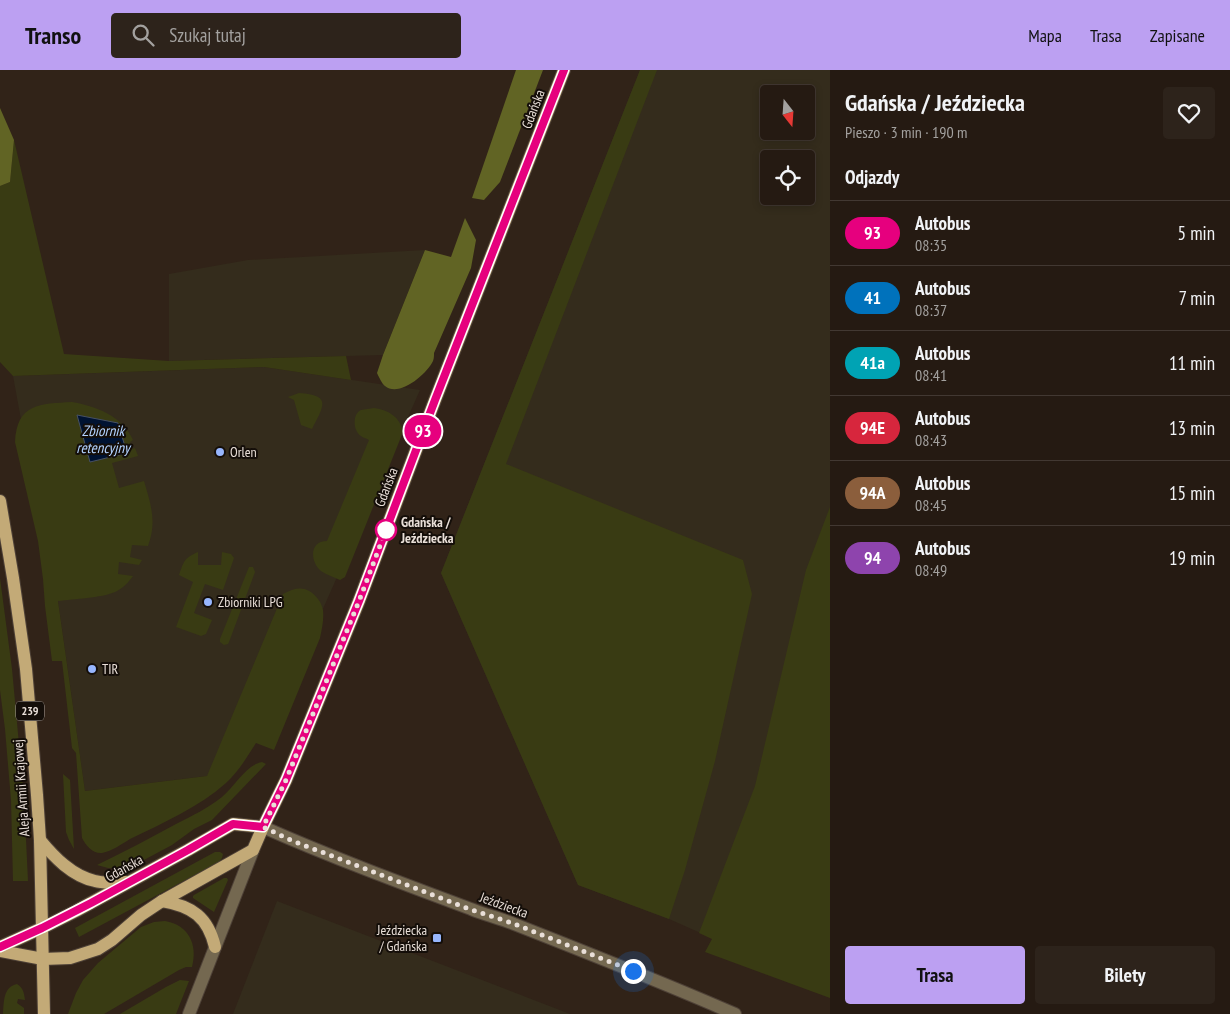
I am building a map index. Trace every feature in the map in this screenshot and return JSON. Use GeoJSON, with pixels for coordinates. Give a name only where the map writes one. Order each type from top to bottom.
{"type":"FeatureCollection","features":[{"type":"Feature","properties":{"kind":"main road","name":"Gdańska"},"geometry":{"type":"LineString","coordinates":[[253,850],[286,780],[359,601],[564,70]]}},
{"type":"Feature","properties":{"kind":"main road","name":"Aleja Armii Krajowej"},"geometry":{"type":"LineString","coordinates":[[0,501],[26,669],[38,796],[44,1014]]}},
{"type":"Feature","properties":{"kind":"main road","name":"Gdańska"},"geometry":{"type":"LineString","coordinates":[[0,947],[42,928],[131,882],[233,824],[263,827]]}},
{"type":"Feature","properties":{"kind":"main road"},"geometry":{"type":"LineString","coordinates":[[40,840],[63,863],[89,880],[105,883],[131,882]]}},
{"type":"Feature","properties":{"kind":"main road"},"geometry":{"type":"LineString","coordinates":[[0,951],[43,959],[70,958],[98,949],[162,901],[253,850]]}},
{"type":"Feature","properties":{"kind":"main road"},"geometry":{"type":"LineString","coordinates":[[162,901],[177,903],[198,915],[207,925],[215,947]]}},
{"type":"Feature","properties":{"kind":"street","name":"Jeździecka"},"geometry":{"type":"LineString","coordinates":[[263,827],[293,841],[370,871],[472,910],[512,923],[666,984],[735,1014]]}},
{"type":"Feature","properties":{"kind":"street","name":"Gdańska"},"geometry":{"type":"LineString","coordinates":[[189,1014],[253,850]]}},
{"type":"Feature","properties":{"kind":"shaded area"},"geometry":{"type":"Polygon","coordinates":[[[516,70],[543,70],[500,182],[484,200],[472,198],[516,70]]]}},
{"type":"Feature","properties":{"kind":"shaded area"},"geometry":{"type":"Polygon","coordinates":[[[640,70],[830,70],[830,658],[712,938],[669,919],[578,885],[441,573],[640,70]]]}},
{"type":"Feature","properties":{"kind":"shaded area"},"geometry":{"type":"Polygon","coordinates":[[[0,108],[14,140],[10,182],[0,186],[0,108]]]}},
{"type":"Feature","properties":{"kind":"shaded area"},"geometry":{"type":"Polygon","coordinates":[[[465,218],[476,240],[471,268],[434,353],[433,361],[425,372],[412,383],[398,389],[391,389],[384,385],[377,373],[425,250],[451,257],[465,218]]]}},
{"type":"Feature","properties":{"kind":"shaded area"},"geometry":{"type":"Polygon","coordinates":[[[425,250],[383,355],[169,361],[169,274],[248,260],[425,250]]]}},
{"type":"Feature","properties":{"kind":"shaded area"},"geometry":{"type":"Polygon","coordinates":[[[264,367],[420,390],[322,611],[207,776],[85,791],[58,601],[47,561],[13,376],[264,367]]]}},
{"type":"Feature","properties":{"kind":"shaded area"},"geometry":{"type":"Polygon","coordinates":[[[277,901],[526,997],[570,1014],[233,1014],[277,901]]]}},
{"type":"Feature","properties":{"kind":"green space"},"geometry":{"type":"Polygon","coordinates":[[[640,70],[657,70],[506,464],[743,560],[752,594],[715,761],[685,870],[669,919],[578,885],[441,573],[640,70]]]}},
{"type":"Feature","properties":{"kind":"green space"},"geometry":{"type":"Polygon","coordinates":[[[14,140],[64,354],[169,361],[346,356],[351,380],[264,367],[13,376],[0,362],[0,186],[10,182],[14,140]]]}},
{"type":"Feature","properties":{"kind":"green space"},"geometry":{"type":"Polygon","coordinates":[[[299,393],[310,394],[321,399],[322,408],[312,429],[301,425],[294,400],[288,397],[299,393]]]}},
{"type":"Feature","properties":{"kind":"green space"},"geometry":{"type":"Polygon","coordinates":[[[72,402],[99,409],[115,418],[128,432],[133,440],[130,442],[132,449],[135,448],[138,456],[112,463],[119,488],[144,481],[153,521],[148,546],[132,545],[130,557],[142,560],[139,565],[119,562],[118,574],[133,576],[123,587],[102,596],[58,601],[85,791],[207,776],[283,594],[298,589],[306,590],[318,599],[323,610],[320,638],[274,750],[256,743],[235,774],[204,800],[113,849],[102,853],[90,849],[82,838],[76,753],[72,748],[62,661],[52,661],[38,541],[15,442],[20,420],[32,408],[40,405],[72,402]]]}},
{"type":"Feature","properties":{"kind":"green space"},"geometry":{"type":"Polygon","coordinates":[[[374,408],[384,410],[393,415],[402,427],[403,432],[345,577],[340,580],[328,575],[317,567],[313,553],[317,544],[327,541],[369,440],[358,434],[355,427],[356,415],[361,410],[374,408]]]}},
{"type":"Feature","properties":{"kind":"green space"},"geometry":{"type":"Polygon","coordinates":[[[830,507],[830,998],[705,952],[712,939],[699,933],[755,786],[806,570],[830,507]]]}},
{"type":"Feature","properties":{"kind":"green space"},"geometry":{"type":"Polygon","coordinates":[[[198,552],[198,565],[221,565],[222,552],[231,554],[234,558],[223,590],[205,584],[194,613],[212,620],[206,634],[201,636],[176,627],[193,582],[179,575],[185,560],[198,552]]]}},
{"type":"Feature","properties":{"kind":"green space"},"geometry":{"type":"Polygon","coordinates":[[[249,567],[253,567],[255,572],[229,642],[224,645],[220,642],[220,639],[249,567]]]}},
{"type":"Feature","properties":{"kind":"green space"},"geometry":{"type":"Polygon","coordinates":[[[0,578],[12,669],[24,798],[28,881],[13,881],[11,800],[0,690],[0,578]]]}},
{"type":"Feature","properties":{"kind":"green space"},"geometry":{"type":"Polygon","coordinates":[[[262,762],[266,764],[212,820],[194,829],[172,845],[131,865],[108,868],[97,865],[206,808],[222,797],[251,767],[262,762]]]}},
{"type":"Feature","properties":{"kind":"green space"},"geometry":{"type":"Polygon","coordinates":[[[63,774],[70,780],[74,849],[66,832],[63,774]]]}},
{"type":"Feature","properties":{"kind":"green space"},"geometry":{"type":"Polygon","coordinates":[[[215,852],[223,854],[219,862],[79,937],[75,928],[215,852]]]}},
{"type":"Feature","properties":{"kind":"green space"},"geometry":{"type":"Polygon","coordinates":[[[224,878],[228,880],[214,912],[193,898],[194,895],[224,878]]]}},
{"type":"Feature","properties":{"kind":"green space"},"geometry":{"type":"Polygon","coordinates":[[[165,921],[180,927],[190,937],[194,951],[192,967],[179,970],[104,1014],[68,1014],[83,980],[98,963],[141,927],[154,922],[165,921]]]}},
{"type":"Feature","properties":{"kind":"green space"},"geometry":{"type":"Polygon","coordinates":[[[180,980],[189,981],[176,1014],[120,1014],[166,987],[180,980]]]}},
{"type":"Feature","properties":{"kind":"green space"},"geometry":{"type":"Polygon","coordinates":[[[17,984],[22,989],[25,1000],[18,999],[17,1003],[24,1008],[24,1014],[3,1014],[4,1000],[7,992],[9,988],[17,984]]]}},
{"type":"Feature","properties":{"kind":"water","name":"Zbiornik retencyjny"},"geometry":{"type":"Polygon","coordinates":[[[77,415],[118,423],[127,453],[90,462],[77,415]]]}},
{"type":"Feature","properties":{"kind":"bus line","name":"93"},"geometry":{"type":"LineString","coordinates":[[0,947],[42,928],[131,882],[233,824],[263,827],[286,780],[359,601],[564,70]]}},
{"type":"Feature","properties":{"kind":"place","name":"Orlen"},"geometry":{"type":"Point","coordinates":[220,452]}},
{"type":"Feature","properties":{"kind":"place","name":"Gdańska / Jeździecka"},"geometry":{"type":"Point","coordinates":[386,530]}},
{"type":"Feature","properties":{"kind":"place","name":"Zbiorniki LPG"},"geometry":{"type":"Point","coordinates":[208,602]}},
{"type":"Feature","properties":{"kind":"place","name":"TIR"},"geometry":{"type":"Point","coordinates":[92,669]}},
{"type":"Feature","properties":{"kind":"place","name":"Jeździecka / Gdańska"},"geometry":{"type":"Point","coordinates":[437,938]}},
{"type":"Feature","properties":{"kind":"route"},"geometry":{"type":"LineString","coordinates":[[386,530],[286,780],[263,827],[293,841],[472,910],[512,923],[633,971]]}}]}
